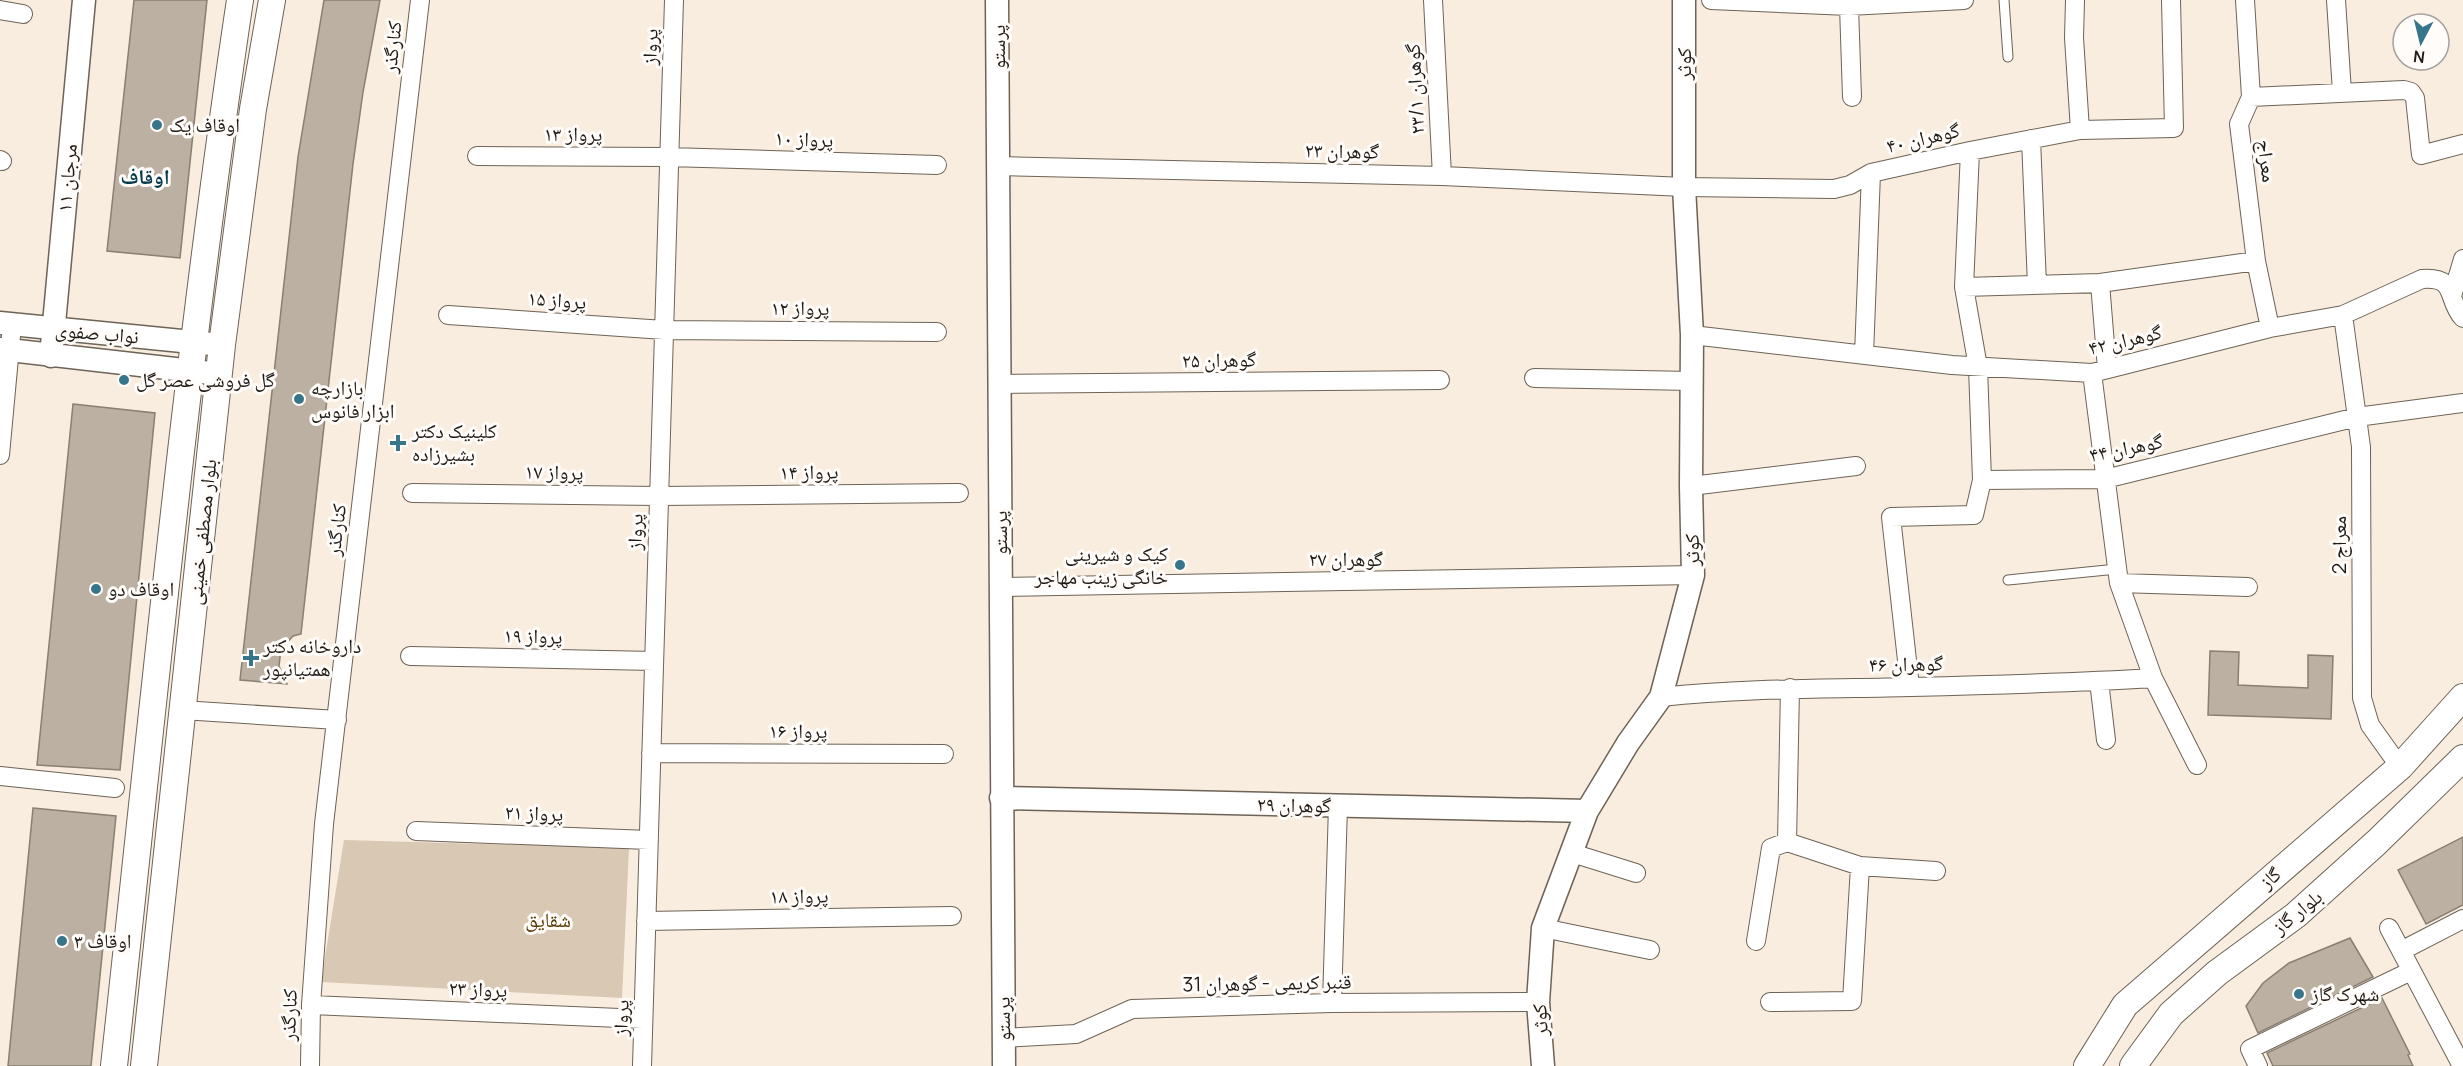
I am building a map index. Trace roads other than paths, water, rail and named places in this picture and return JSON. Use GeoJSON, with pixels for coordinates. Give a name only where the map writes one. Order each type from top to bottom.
{"type":"FeatureCollection","features":[{"type":"Feature","properties":{"kind":"main road","name":"بلوار مصطفی خمینی"},"geometry":{"type":"LineString","coordinates":[[114,1066],[190,370],[220,132],[240,0]]}},
{"type":"Feature","properties":{"kind":"main road","name":"بلوار مصطفی خمینی"},"geometry":{"type":"LineString","coordinates":[[144,1066],[222,345],[254,109],[272,0]]}},
{"type":"Feature","properties":{"kind":"main road","name":"گاز"},"geometry":{"type":"LineString","coordinates":[[2087,1066],[2125,1005],[2400,766],[2463,697]]}},
{"type":"Feature","properties":{"kind":"main road","name":"بلوار گاز"},"geometry":{"type":"LineString","coordinates":[[2133,1066],[2171,1014],[2217,973],[2296,915],[2377,842],[2463,758]]}},
{"type":"Feature","properties":{"kind":"street","name":"مرجان ۱۱"},"geometry":{"type":"LineString","coordinates":[[51,356],[84,0]]}},
{"type":"Feature","properties":{"kind":"street","name":"کنارگذر"},"geometry":{"type":"LineString","coordinates":[[310,1066],[311,1005],[324,824],[420,0]]}},
{"type":"Feature","properties":{"kind":"street","name":"پرواز"},"geometry":{"type":"LineString","coordinates":[[642,1066],[674,0]]}},
{"type":"Feature","properties":{"kind":"street","name":"پرستو"},"geometry":{"type":"LineString","coordinates":[[997,0],[1004,1066]]}},
{"type":"Feature","properties":{"kind":"street","name":"گوهران ۲۳/۱"},"geometry":{"type":"LineString","coordinates":[[1433,0],[1442,176]]}},
{"type":"Feature","properties":{"kind":"street","name":"کوثر"},"geometry":{"type":"LineString","coordinates":[[1543,1066],[1538,1002],[1543,928],[1587,811],[1628,743],[1661,697],[1693,575],[1692,335],[1684,187],[1683,0]]}},
{"type":"Feature","properties":{"kind":"street"},"geometry":{"type":"LineString","coordinates":[[1711,0],[1827,3],[1849,6],[1964,0]]}},
{"type":"Feature","properties":{"kind":"street"},"geometry":{"type":"LineString","coordinates":[[2075,0],[2074,38],[2080,130]]}},
{"type":"Feature","properties":{"kind":"street","name":"گوهران ۴۰"},"geometry":{"type":"LineString","coordinates":[[1684,187],[1834,189],[1850,185],[1871,173],[2080,130],[2174,128],[2171,0]]}},
{"type":"Feature","properties":{"kind":"street","name":"معراج"},"geometry":{"type":"LineString","coordinates":[[2245,0],[2251,97],[2239,124],[2256,261],[2270,328]]}},
{"type":"Feature","properties":{"kind":"street"},"geometry":{"type":"LineString","coordinates":[[2336,0],[2342,92]]}},
{"type":"Feature","properties":{"kind":"street"},"geometry":{"type":"LineString","coordinates":[[1849,6],[1852,97]]}},
{"type":"Feature","properties":{"kind":"street"},"geometry":{"type":"LineString","coordinates":[[0,10],[23,14]]}},
{"type":"Feature","properties":{"kind":"street"},"geometry":{"type":"LineString","coordinates":[[2251,97],[2404,90],[2411,92],[2415,98],[2421,155],[2463,144]]}},
{"type":"Feature","properties":{"kind":"street"},"geometry":{"type":"LineString","coordinates":[[2031,139],[2037,285]]}},
{"type":"Feature","properties":{"kind":"street"},"geometry":{"type":"LineString","coordinates":[[1910,687],[1891,518],[1974,515],[1982,480],[1978,366],[1964,287],[1970,151]]}},
{"type":"Feature","properties":{"kind":"street","name":"پرواز ۱۳"},"geometry":{"type":"LineString","coordinates":[[477,156],[669,157]]}},
{"type":"Feature","properties":{"kind":"street","name":"پرواز ۱۰"},"geometry":{"type":"LineString","coordinates":[[669,157],[937,165]]}},
{"type":"Feature","properties":{"kind":"street","name":"گوهران ۲۳"},"geometry":{"type":"LineString","coordinates":[[998,166],[1442,176],[1684,187]]}},
{"type":"Feature","properties":{"kind":"street"},"geometry":{"type":"LineString","coordinates":[[1864,355],[1871,173]]}},
{"type":"Feature","properties":{"kind":"street"},"geometry":{"type":"LineString","coordinates":[[2452,296],[2463,259]]}},
{"type":"Feature","properties":{"kind":"street"},"geometry":{"type":"LineString","coordinates":[[1964,287],[2100,283],[2256,261]]}},
{"type":"Feature","properties":{"kind":"street","name":"گوهران ۴۲"},"geometry":{"type":"LineString","coordinates":[[1692,335],[1978,366],[2099,371],[2270,328],[2343,315],[2422,279],[2435,278],[2442,281],[2463,318]]}},
{"type":"Feature","properties":{"kind":"street"},"geometry":{"type":"LineString","coordinates":[[2100,283],[2099,371],[2105,478],[2118,576],[2152,678],[2197,765]]}},
{"type":"Feature","properties":{"kind":"street","name":"پرواز ۱۵"},"geometry":{"type":"LineString","coordinates":[[448,315],[664,330]]}},
{"type":"Feature","properties":{"kind":"street","name":"معراج 2"},"geometry":{"type":"LineString","coordinates":[[2343,315],[2361,447],[2362,698],[2370,725],[2400,766]]}},
{"type":"Feature","properties":{"kind":"street","name":"نواب صفوی"},"geometry":{"type":"LineString","coordinates":[[6,324],[222,345]]}},
{"type":"Feature","properties":{"kind":"street"},"geometry":{"type":"LineString","coordinates":[[0,455],[6,324]]}},
{"type":"Feature","properties":{"kind":"street","name":"پرواز ۱۲"},"geometry":{"type":"LineString","coordinates":[[664,330],[937,332]]}},
{"type":"Feature","properties":{"kind":"street","name":"نواب صفوی"},"geometry":{"type":"LineString","coordinates":[[5,350],[219,374]]}},
{"type":"Feature","properties":{"kind":"street"},"geometry":{"type":"LineString","coordinates":[[1534,378],[1692,381]]}},
{"type":"Feature","properties":{"kind":"street","name":"گوهران ۲۵"},"geometry":{"type":"LineString","coordinates":[[999,384],[1440,380]]}},
{"type":"Feature","properties":{"kind":"street","name":"گوهران ۴۴"},"geometry":{"type":"LineString","coordinates":[[1982,480],[2105,478],[2357,417],[2463,403]]}},
{"type":"Feature","properties":{"kind":"street"},"geometry":{"type":"LineString","coordinates":[[1691,486],[1857,466]]}},
{"type":"Feature","properties":{"kind":"street","name":"پرواز ۱۷"},"geometry":{"type":"LineString","coordinates":[[412,493],[659,496]]}},
{"type":"Feature","properties":{"kind":"street","name":"پرواز ۱۴"},"geometry":{"type":"LineString","coordinates":[[659,496],[959,493]]}},
{"type":"Feature","properties":{"kind":"street","name":"گوهران ۲۷"},"geometry":{"type":"LineString","coordinates":[[1000,587],[1693,575]]}},
{"type":"Feature","properties":{"kind":"street"},"geometry":{"type":"LineString","coordinates":[[2118,576],[2248,587]]}},
{"type":"Feature","properties":{"kind":"street","name":"پرواز ۱۹"},"geometry":{"type":"LineString","coordinates":[[411,656],[654,661]]}},
{"type":"Feature","properties":{"kind":"street","name":"گوهران ۴۶"},"geometry":{"type":"LineString","coordinates":[[1661,697],[1790,688],[1910,687],[2152,678]]}},
{"type":"Feature","properties":{"kind":"street"},"geometry":{"type":"LineString","coordinates":[[2099,681],[2106,740]]}},
{"type":"Feature","properties":{"kind":"street"},"geometry":{"type":"LineString","coordinates":[[1787,842],[1790,688]]}},
{"type":"Feature","properties":{"kind":"street"},"geometry":{"type":"LineString","coordinates":[[182,710],[337,720]]}},
{"type":"Feature","properties":{"kind":"street","name":"پرواز ۱۶"},"geometry":{"type":"LineString","coordinates":[[651,753],[944,754]]}},
{"type":"Feature","properties":{"kind":"street"},"geometry":{"type":"LineString","coordinates":[[0,776],[116,788]]}},
{"type":"Feature","properties":{"kind":"street","name":"گوهران ۲۹"},"geometry":{"type":"LineString","coordinates":[[1001,798],[1587,811]]}},
{"type":"Feature","properties":{"kind":"street"},"geometry":{"type":"LineString","coordinates":[[1332,1003],[1338,806]]}},
{"type":"Feature","properties":{"kind":"street","name":"پرواز ۲۱"},"geometry":{"type":"LineString","coordinates":[[416,831],[649,840]]}},
{"type":"Feature","properties":{"kind":"street"},"geometry":{"type":"LineString","coordinates":[[1756,941],[1772,848],[1787,842],[1860,866],[1936,871]]}},
{"type":"Feature","properties":{"kind":"street"},"geometry":{"type":"LineString","coordinates":[[1572,853],[1636,873]]}},
{"type":"Feature","properties":{"kind":"street"},"geometry":{"type":"LineString","coordinates":[[1770,1002],[1852,1001],[1860,866]]}},
{"type":"Feature","properties":{"kind":"street","name":"پرواز ۱۸"},"geometry":{"type":"LineString","coordinates":[[646,921],[952,916]]}},
{"type":"Feature","properties":{"kind":"street"},"geometry":{"type":"LineString","coordinates":[[2400,951],[2462,921]]}},
{"type":"Feature","properties":{"kind":"street"},"geometry":{"type":"LineString","coordinates":[[1543,928],[1650,950]]}},
{"type":"Feature","properties":{"kind":"street"},"geometry":{"type":"LineString","coordinates":[[2389,928],[2462,1066]]}},
{"type":"Feature","properties":{"kind":"street"},"geometry":{"type":"LineString","coordinates":[[2258,1066],[2250,1050],[2411,971]]}},
{"type":"Feature","properties":{"kind":"street","name":"قنبر کریمی - گوهران 31"},"geometry":{"type":"LineString","coordinates":[[1003,1038],[1076,1034],[1132,1009],[1332,1003],[1538,1002]]}},
{"type":"Feature","properties":{"kind":"street","name":"پرواز ۲۳"},"geometry":{"type":"LineString","coordinates":[[311,1005],[643,1019]]}},
{"type":"Feature","properties":{"kind":"lane"},"geometry":{"type":"LineString","coordinates":[[2004,0],[2008,57]]}},
{"type":"Feature","properties":{"kind":"lane"},"geometry":{"type":"LineString","coordinates":[[2008,580],[2118,576]]}},
{"type":"Feature","properties":{"kind":"place","name":"اوقاف یک"},"geometry":{"type":"Point","coordinates":[157,125]}},
{"type":"Feature","properties":{"kind":"place","name":"گل فروشی عصر گل"},"geometry":{"type":"Point","coordinates":[124,380]}},
{"type":"Feature","properties":{"kind":"place","name":"بازارچه ابزار فانوس"},"geometry":{"type":"Point","coordinates":[299,399]}},
{"type":"Feature","properties":{"kind":"place","name":"کلینیک دکتر بشیرزاده"},"geometry":{"type":"Point","coordinates":[398,443]}},
{"type":"Feature","properties":{"kind":"place","name":"کیک و شیرینی خانگی زینب مهاجر"},"geometry":{"type":"Point","coordinates":[1180,565]}},
{"type":"Feature","properties":{"kind":"place","name":"اوقاف دو"},"geometry":{"type":"Point","coordinates":[96,589]}},
{"type":"Feature","properties":{"kind":"place","name":"داروخانه دکتر همتیانپور"},"geometry":{"type":"Point","coordinates":[251,658]}},
{"type":"Feature","properties":{"kind":"place","name":"اوقاف ۳"},"geometry":{"type":"Point","coordinates":[62,941]}},
{"type":"Feature","properties":{"kind":"place","name":"شهرک گاز"},"geometry":{"type":"Point","coordinates":[2299,994]}},
{"type":"Feature","properties":{"kind":"district","name":"اوقاف"},"geometry":{"type":"Point","coordinates":[145,177]}},
{"type":"Feature","properties":{"kind":"park label","name":"شقایق"},"geometry":{"type":"Point","coordinates":[548,920]}}]}
